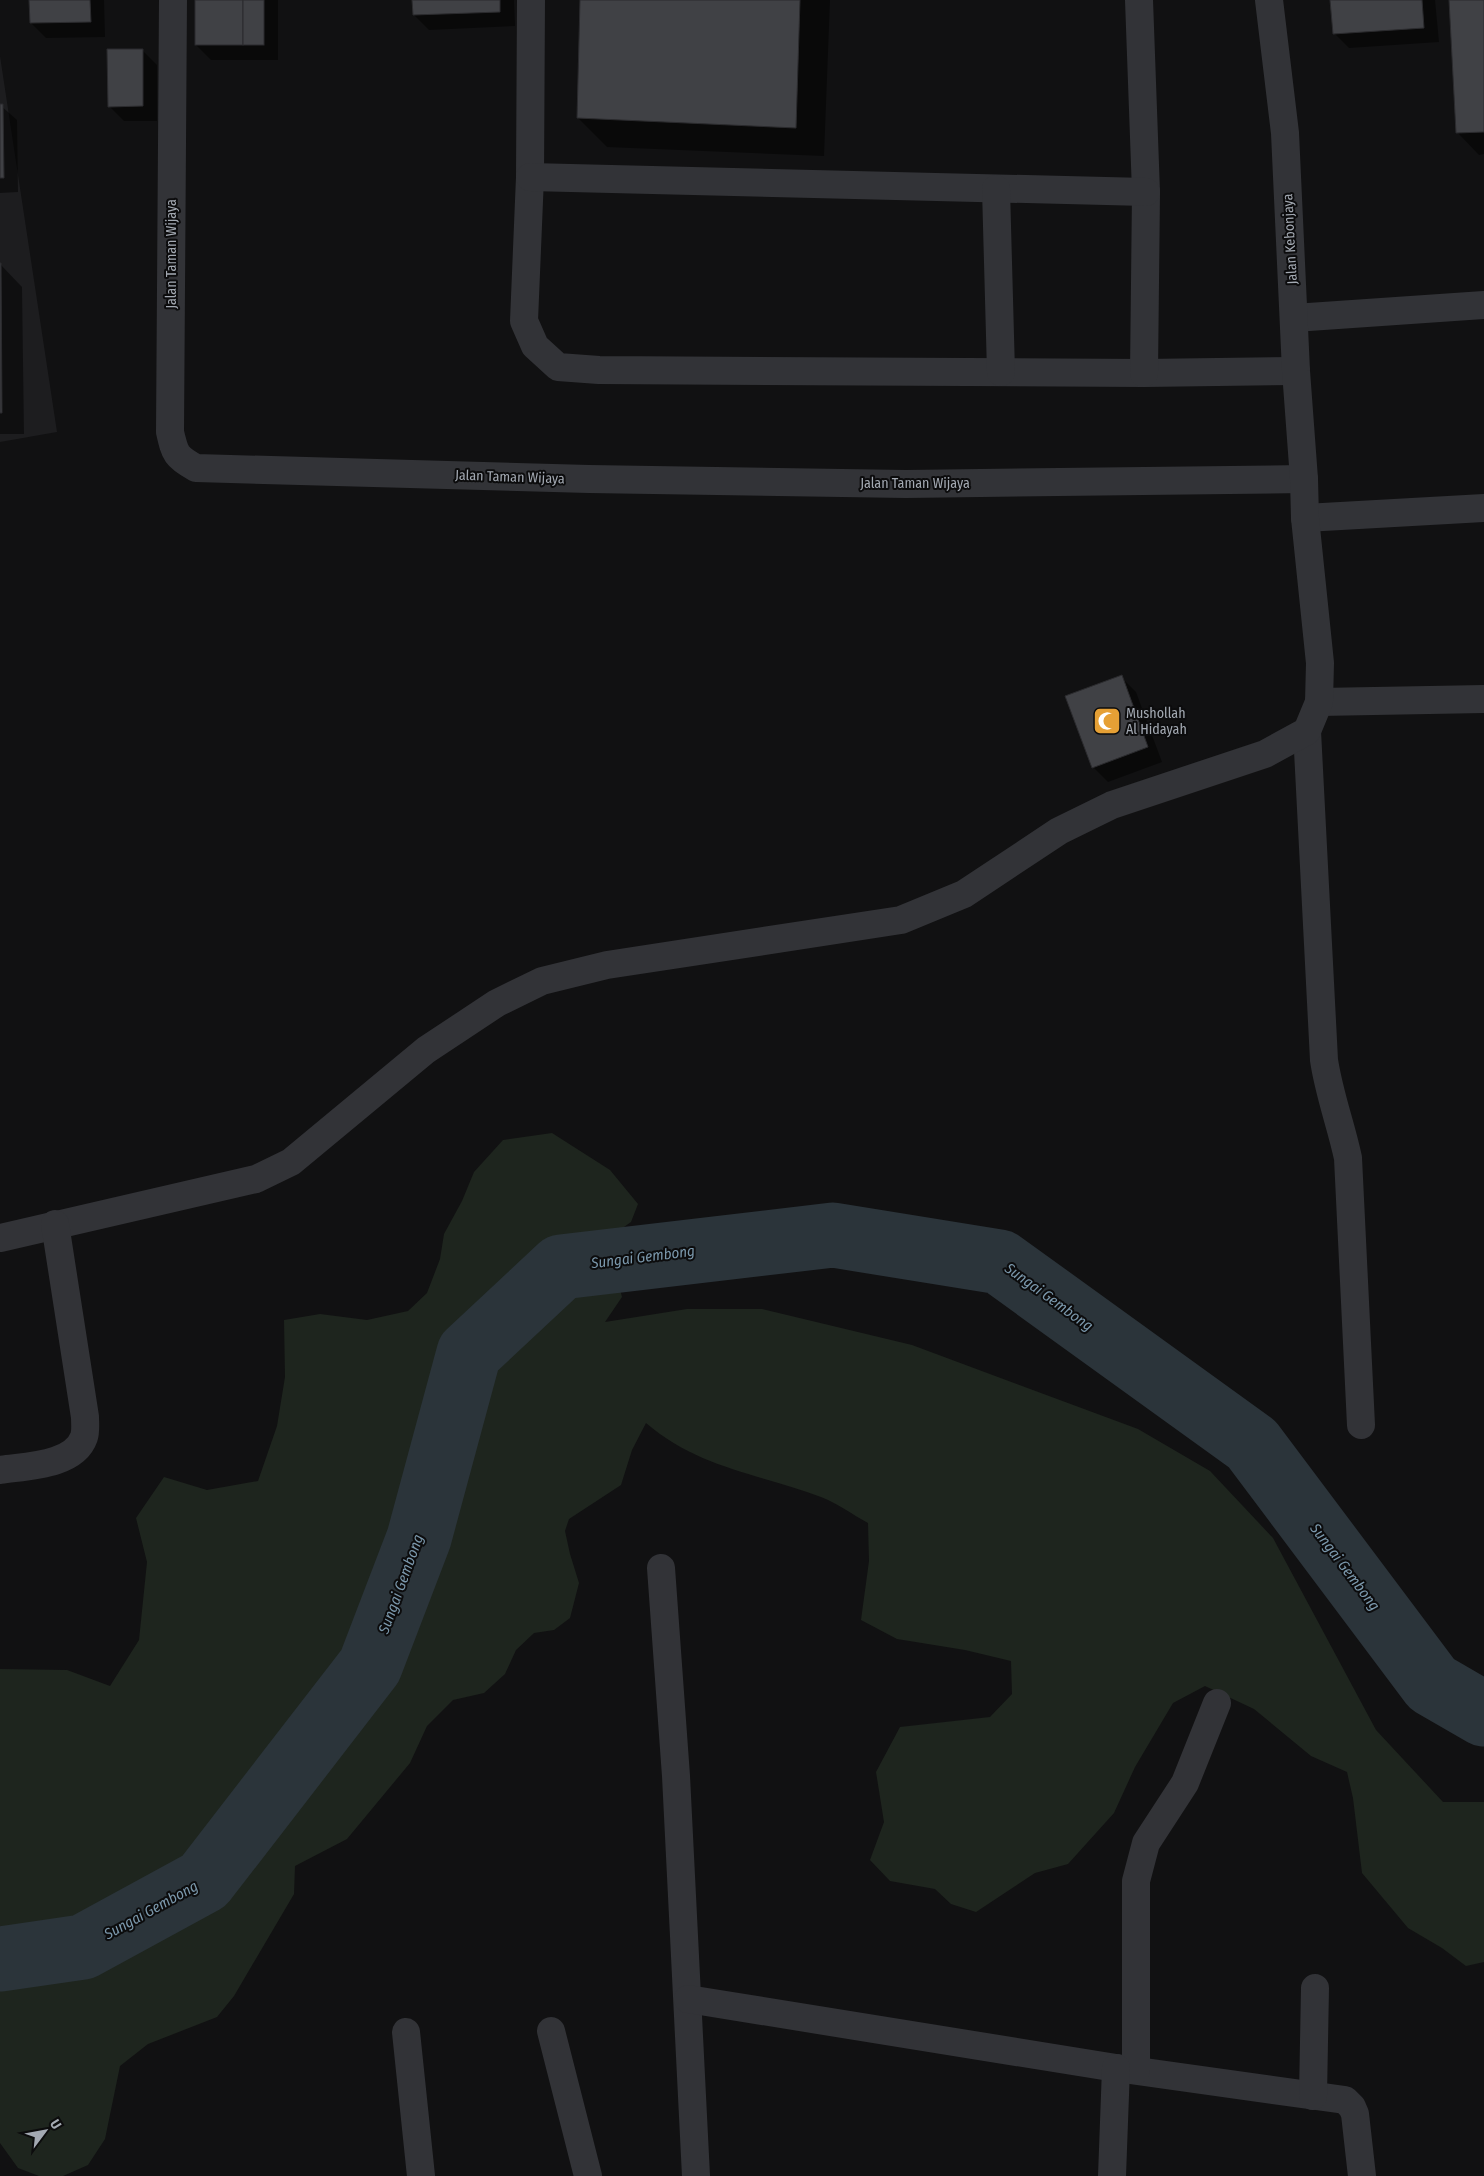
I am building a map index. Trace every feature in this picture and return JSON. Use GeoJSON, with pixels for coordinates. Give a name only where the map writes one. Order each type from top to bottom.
{"type":"FeatureCollection","features":[{"type":"Feature","properties":{"kind":"street","name":"Jalan Taman Wijaya"},"geometry":{"type":"LineString","coordinates":[[173,0],[170,432],[173,446],[180,460],[196,468],[589,479],[906,484],[1304,479]]}},
{"type":"Feature","properties":{"kind":"street"},"geometry":{"type":"LineString","coordinates":[[530,0],[530,177],[524,321],[535,346],[558,367],[609,370],[1296,372]]}},
{"type":"Feature","properties":{"kind":"street"},"geometry":{"type":"LineString","coordinates":[[1139,0],[1146,192],[1144,373]]}},
{"type":"Feature","properties":{"kind":"street","name":"Jalan Kebonjaya"},"geometry":{"type":"LineString","coordinates":[[1268,0],[1285,133],[1305,518],[1320,663],[1319,702]]}},
{"type":"Feature","properties":{"kind":"street"},"geometry":{"type":"LineString","coordinates":[[530,177],[1146,192]]}},
{"type":"Feature","properties":{"kind":"street"},"geometry":{"type":"LineString","coordinates":[[996,189],[1001,372]]}},
{"type":"Feature","properties":{"kind":"street"},"geometry":{"type":"LineString","coordinates":[[1294,318],[1484,306]]}},
{"type":"Feature","properties":{"kind":"street"},"geometry":{"type":"LineString","coordinates":[[1305,518],[1484,508]]}},
{"type":"Feature","properties":{"kind":"street"},"geometry":{"type":"LineString","coordinates":[[1360,1425],[1348,1158],[1342,1127],[1328,1088],[1324,1060],[1307,731],[1319,702],[1484,699]]}},
{"type":"Feature","properties":{"kind":"street"},"geometry":{"type":"LineString","coordinates":[[0,1238],[256,1179],[291,1162],[426,1050],[497,1003],[542,981],[607,965],[901,920],[964,894],[1059,831],[1112,805],[1265,754],[1307,731]]}},
{"type":"Feature","properties":{"kind":"street"},"geometry":{"type":"LineString","coordinates":[[0,1470],[56,1462],[74,1451],[84,1437],[85,1417],[55,1224]]}},
{"type":"Feature","properties":{"kind":"street"},"geometry":{"type":"LineString","coordinates":[[661,1568],[676,1776],[696,2176]]}},
{"type":"Feature","properties":{"kind":"street"},"geometry":{"type":"LineString","coordinates":[[1112,2176],[1126,2069],[1136,1881],[1146,1843],[1185,1783],[1217,1703]]}},
{"type":"Feature","properties":{"kind":"street"},"geometry":{"type":"LineString","coordinates":[[1313,2096],[1315,1988]]}},
{"type":"Feature","properties":{"kind":"street"},"geometry":{"type":"LineString","coordinates":[[688,1999],[1126,2069],[1345,2100],[1352,2107],[1355,2114],[1362,2176]]}},
{"type":"Feature","properties":{"kind":"street"},"geometry":{"type":"LineString","coordinates":[[551,2031],[588,2176]]}},
{"type":"Feature","properties":{"kind":"street"},"geometry":{"type":"LineString","coordinates":[[406,2032],[421,2176]]}},
{"type":"Feature","properties":{"kind":"shaded area"},"geometry":{"type":"Polygon","coordinates":[[[0,56],[57,432],[0,442],[0,56]]]}},
{"type":"Feature","properties":{"kind":"shaded area"},"geometry":{"type":"Polygon","coordinates":[[[552,1133],[610,1170],[638,1204],[631,1222],[607,1239],[622,1297],[605,1322],[687,1309],[762,1309],[912,1345],[1138,1429],[1210,1471],[1273,1538],[1376,1730],[1443,1802],[1484,1802],[1484,1962],[1466,1966],[1442,1948],[1408,1928],[1362,1873],[1353,1798],[1347,1772],[1311,1756],[1254,1709],[1205,1686],[1173,1703],[1135,1767],[1114,1813],[1068,1864],[1035,1873],[976,1912],[951,1904],[935,1889],[890,1881],[870,1860],[884,1822],[876,1772],[900,1727],[990,1717],[1012,1694],[1011,1661],[965,1650],[897,1639],[861,1620],[869,1561],[868,1523],[821,1497],[708,1460],[666,1438],[646,1423],[632,1450],[621,1485],[569,1519],[565,1531],[579,1583],[570,1618],[554,1630],[534,1633],[516,1650],[505,1674],[484,1693],[453,1700],[427,1726],[410,1763],[347,1839],[295,1866],[294,1894],[234,1996],[217,2017],[148,2044],[120,2066],[105,2139],[88,2165],[63,2176],[39,2176],[18,2168],[0,2143],[0,1669],[67,1670],[110,1686],[139,1640],[147,1562],[136,1518],[164,1477],[207,1490],[258,1481],[277,1426],[285,1377],[284,1320],[320,1314],[367,1320],[408,1311],[427,1293],[440,1259],[444,1234],[462,1201],[474,1172],[503,1140],[552,1133]]]}},
{"type":"Feature","properties":{"kind":"building"},"geometry":{"type":"Polygon","coordinates":[[[29,0],[90,0],[91,22],[30,23],[29,0]]]}},
{"type":"Feature","properties":{"kind":"building"},"geometry":{"type":"Polygon","coordinates":[[[195,0],[243,0],[243,45],[195,45],[195,0]]]}},
{"type":"Feature","properties":{"kind":"building"},"geometry":{"type":"Polygon","coordinates":[[[243,0],[264,0],[264,45],[243,45],[243,0]]]}},
{"type":"Feature","properties":{"kind":"building"},"geometry":{"type":"Polygon","coordinates":[[[412,0],[500,0],[500,12],[413,15],[412,0]]]}},
{"type":"Feature","properties":{"kind":"building"},"geometry":{"type":"Polygon","coordinates":[[[580,0],[800,0],[796,128],[577,118],[580,0]]]}},
{"type":"Feature","properties":{"kind":"building"},"geometry":{"type":"Polygon","coordinates":[[[1330,0],[1422,0],[1424,28],[1333,34],[1330,0]]]}},
{"type":"Feature","properties":{"kind":"building"},"geometry":{"type":"Polygon","coordinates":[[[1449,0],[1484,0],[1484,132],[1456,133],[1449,0]]]}},
{"type":"Feature","properties":{"kind":"building"},"geometry":{"type":"Polygon","coordinates":[[[107,49],[143,49],[143,106],[108,107],[107,49]]]}},
{"type":"Feature","properties":{"kind":"building"},"geometry":{"type":"Polygon","coordinates":[[[0,104],[3,104],[4,178],[0,178],[0,104]]]}},
{"type":"Feature","properties":{"kind":"building"},"geometry":{"type":"Polygon","coordinates":[[[1,263],[2,413],[0,413],[1,263]]]}},
{"type":"Feature","properties":{"kind":"building","name":"Mushollah Al Hidayah"},"geometry":{"type":"Polygon","coordinates":[[[1122,675],[1148,747],[1092,768],[1065,696],[1122,675]]]}},
{"type":"Feature","properties":{"kind":"waterway","name":"Sungai Gembong"},"geometry":{"type":"LineString","coordinates":[[0,1959],[83,1947],[204,1881],[370,1666],[419,1538],[469,1353],[561,1267],[833,1235],[1000,1262],[1252,1444],[1432,1684],[1484,1714]]}},
{"type":"Feature","properties":{"kind":"place","name":"Mushollah Al Hidayah"},"geometry":{"type":"Point","coordinates":[1107,721]}}]}
